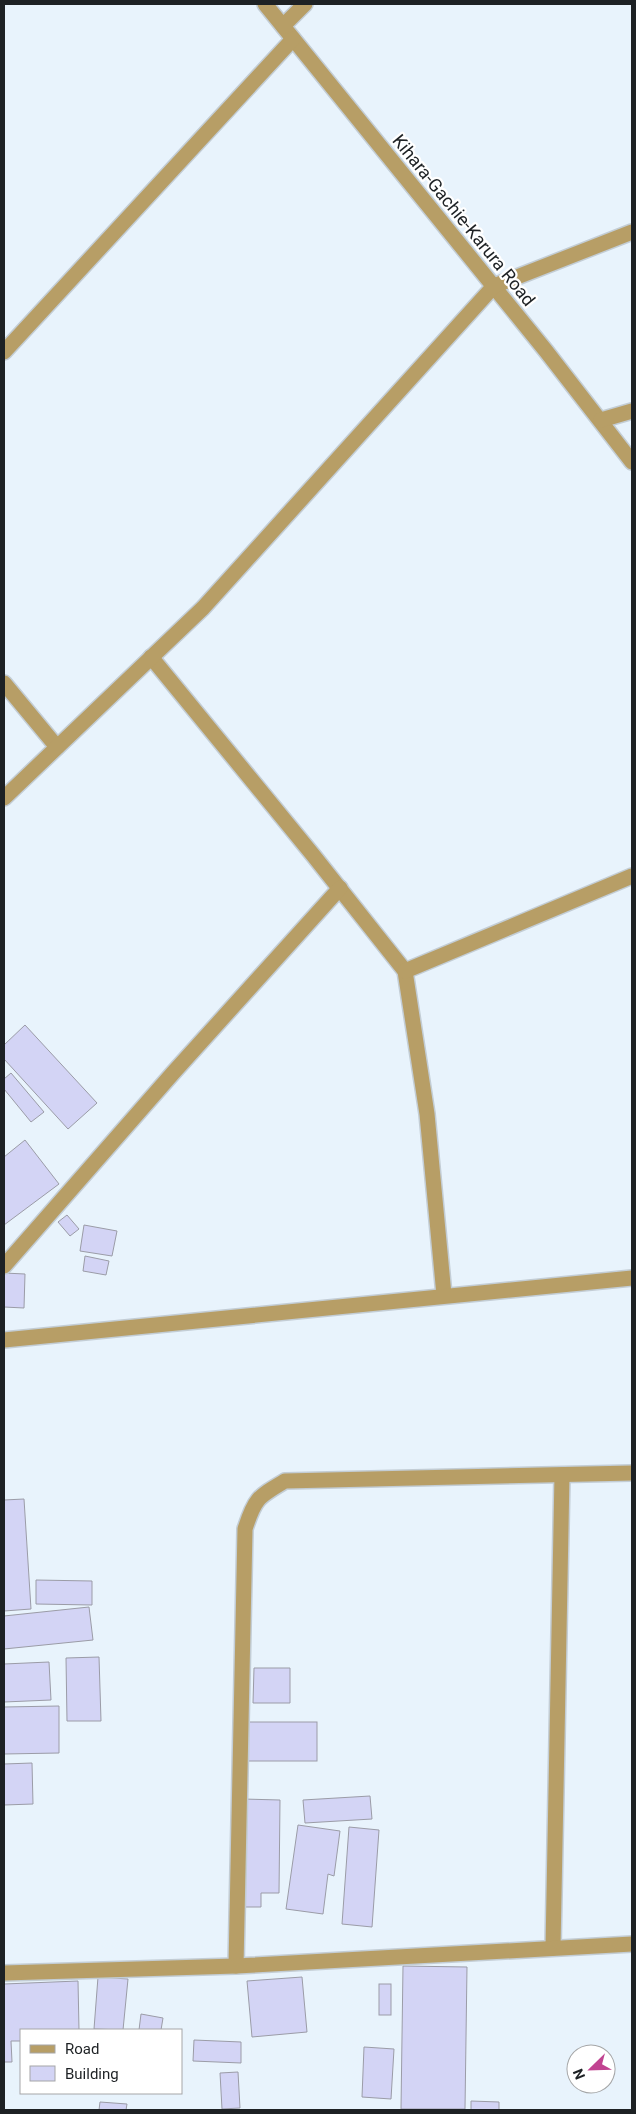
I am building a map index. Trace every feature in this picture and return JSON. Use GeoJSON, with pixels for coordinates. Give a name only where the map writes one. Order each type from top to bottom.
{"type":"FeatureCollection","features":[{"type":"Feature","properties":{"kind":"street","name":"Kihara-Gachie-Karura Road"},"geometry":{"type":"LineString","coordinates":[[265,4],[494,286],[632,462]]}},
{"type":"Feature","properties":{"kind":"street"},"geometry":{"type":"LineString","coordinates":[[283,26],[305,4]]}},
{"type":"Feature","properties":{"kind":"street"},"geometry":{"type":"LineString","coordinates":[[4,352],[293,39]]}},
{"type":"Feature","properties":{"kind":"street"},"geometry":{"type":"LineString","coordinates":[[4,798],[203,608],[494,286],[632,232]]}},
{"type":"Feature","properties":{"kind":"street"},"geometry":{"type":"LineString","coordinates":[[600,420],[632,411]]}},
{"type":"Feature","properties":{"kind":"street"},"geometry":{"type":"LineString","coordinates":[[151,657],[340,888],[405,971],[427,1114],[444,1295]]}},
{"type":"Feature","properties":{"kind":"street"},"geometry":{"type":"LineString","coordinates":[[4,684],[57,747]]}},
{"type":"Feature","properties":{"kind":"street"},"geometry":{"type":"LineString","coordinates":[[405,971],[632,876]]}},
{"type":"Feature","properties":{"kind":"street"},"geometry":{"type":"LineString","coordinates":[[4,1266],[173,1073],[340,888]]}},
{"type":"Feature","properties":{"kind":"street"},"geometry":{"type":"LineString","coordinates":[[4,1340],[444,1295],[632,1278]]}},
{"type":"Feature","properties":{"kind":"street"},"geometry":{"type":"LineString","coordinates":[[236,1966],[245,1529],[252,1506],[263,1494],[285,1481],[632,1473]]}},
{"type":"Feature","properties":{"kind":"street"},"geometry":{"type":"LineString","coordinates":[[553,1948],[562,1476]]}},
{"type":"Feature","properties":{"kind":"street"},"geometry":{"type":"LineString","coordinates":[[4,1972],[236,1966],[632,1944]]}},
{"type":"Feature","properties":{"kind":"building"},"geometry":{"type":"Polygon","coordinates":[[[25,1025],[97,1103],[68,1129],[4,1059],[4,1045],[25,1025]]]}},
{"type":"Feature","properties":{"kind":"building"},"geometry":{"type":"Polygon","coordinates":[[[11,1073],[44,1112],[31,1122],[4,1089],[4,1079],[11,1073]]]}},
{"type":"Feature","properties":{"kind":"building"},"geometry":{"type":"Polygon","coordinates":[[[25,1140],[59,1184],[4,1225],[4,1157],[25,1140]]]}},
{"type":"Feature","properties":{"kind":"building"},"geometry":{"type":"Polygon","coordinates":[[[67,1215],[79,1229],[70,1236],[58,1222],[67,1215]]]}},
{"type":"Feature","properties":{"kind":"building"},"geometry":{"type":"Polygon","coordinates":[[[84,1225],[117,1231],[112,1256],[80,1251],[84,1225]]]}},
{"type":"Feature","properties":{"kind":"building"},"geometry":{"type":"Polygon","coordinates":[[[85,1256],[109,1261],[106,1275],[83,1271],[85,1256]]]}},
{"type":"Feature","properties":{"kind":"building"},"geometry":{"type":"Polygon","coordinates":[[[4,1273],[25,1274],[24,1308],[4,1307],[4,1273]]]}},
{"type":"Feature","properties":{"kind":"building"},"geometry":{"type":"Polygon","coordinates":[[[24,1499],[31,1609],[4,1611],[4,1500],[24,1499]]]}},
{"type":"Feature","properties":{"kind":"building"},"geometry":{"type":"Polygon","coordinates":[[[36,1580],[92,1581],[92,1605],[36,1604],[36,1580]]]}},
{"type":"Feature","properties":{"kind":"building"},"geometry":{"type":"Polygon","coordinates":[[[89,1607],[93,1640],[4,1649],[4,1616],[89,1607]]]}},
{"type":"Feature","properties":{"kind":"building"},"geometry":{"type":"Polygon","coordinates":[[[99,1657],[101,1721],[67,1721],[66,1658],[99,1657]]]}},
{"type":"Feature","properties":{"kind":"building"},"geometry":{"type":"Polygon","coordinates":[[[49,1662],[51,1700],[4,1702],[4,1664],[49,1662]]]}},
{"type":"Feature","properties":{"kind":"building"},"geometry":{"type":"Polygon","coordinates":[[[254,1668],[290,1668],[290,1703],[253,1703],[254,1668]]]}},
{"type":"Feature","properties":{"kind":"building"},"geometry":{"type":"Polygon","coordinates":[[[59,1706],[59,1753],[4,1754],[4,1707],[59,1706]]]}},
{"type":"Feature","properties":{"kind":"building"},"geometry":{"type":"Polygon","coordinates":[[[248,1722],[317,1722],[317,1761],[248,1761],[248,1722]]]}},
{"type":"Feature","properties":{"kind":"building"},"geometry":{"type":"Polygon","coordinates":[[[32,1763],[33,1804],[4,1805],[4,1764],[32,1763]]]}},
{"type":"Feature","properties":{"kind":"building"},"geometry":{"type":"Polygon","coordinates":[[[370,1796],[372,1819],[305,1823],[303,1800],[370,1796]]]}},
{"type":"Feature","properties":{"kind":"building"},"geometry":{"type":"Polygon","coordinates":[[[243,1799],[280,1800],[279,1893],[261,1893],[261,1907],[242,1907],[243,1799]]]}},
{"type":"Feature","properties":{"kind":"building"},"geometry":{"type":"Polygon","coordinates":[[[298,1825],[340,1831],[334,1876],[328,1874],[323,1914],[286,1909],[298,1825]]]}},
{"type":"Feature","properties":{"kind":"building"},"geometry":{"type":"Polygon","coordinates":[[[349,1827],[379,1830],[372,1927],[342,1924],[349,1827]]]}},
{"type":"Feature","properties":{"kind":"building"},"geometry":{"type":"Polygon","coordinates":[[[403,1966],[467,1967],[465,2109],[401,2109],[403,1966]]]}},
{"type":"Feature","properties":{"kind":"building"},"geometry":{"type":"Polygon","coordinates":[[[98,1977],[128,1979],[123,2029],[94,2029],[98,1977]]]}},
{"type":"Feature","properties":{"kind":"building"},"geometry":{"type":"Polygon","coordinates":[[[302,1977],[307,2032],[252,2037],[247,1981],[302,1977]]]}},
{"type":"Feature","properties":{"kind":"building"},"geometry":{"type":"Polygon","coordinates":[[[78,1981],[79,2029],[20,2029],[20,2041],[11,2041],[12,2062],[4,2062],[4,1984],[78,1981]]]}},
{"type":"Feature","properties":{"kind":"building"},"geometry":{"type":"Polygon","coordinates":[[[379,1984],[391,1984],[391,2015],[379,2015],[379,1984]]]}},
{"type":"Feature","properties":{"kind":"building"},"geometry":{"type":"Polygon","coordinates":[[[141,2014],[163,2018],[161,2029],[139,2029],[141,2014]]]}},
{"type":"Feature","properties":{"kind":"building"},"geometry":{"type":"Polygon","coordinates":[[[194,2040],[241,2042],[241,2063],[193,2061],[194,2040]]]}},
{"type":"Feature","properties":{"kind":"building"},"geometry":{"type":"Polygon","coordinates":[[[364,2047],[394,2049],[391,2099],[362,2097],[364,2047]]]}},
{"type":"Feature","properties":{"kind":"building"},"geometry":{"type":"Polygon","coordinates":[[[238,2072],[240,2108],[222,2109],[220,2073],[238,2072]]]}},
{"type":"Feature","properties":{"kind":"building"},"geometry":{"type":"Polygon","coordinates":[[[471,2101],[499,2102],[499,2110],[471,2110],[471,2101]]]}},
{"type":"Feature","properties":{"kind":"building"},"geometry":{"type":"Polygon","coordinates":[[[100,2102],[127,2104],[126,2110],[99,2110],[100,2102]]]}}]}
